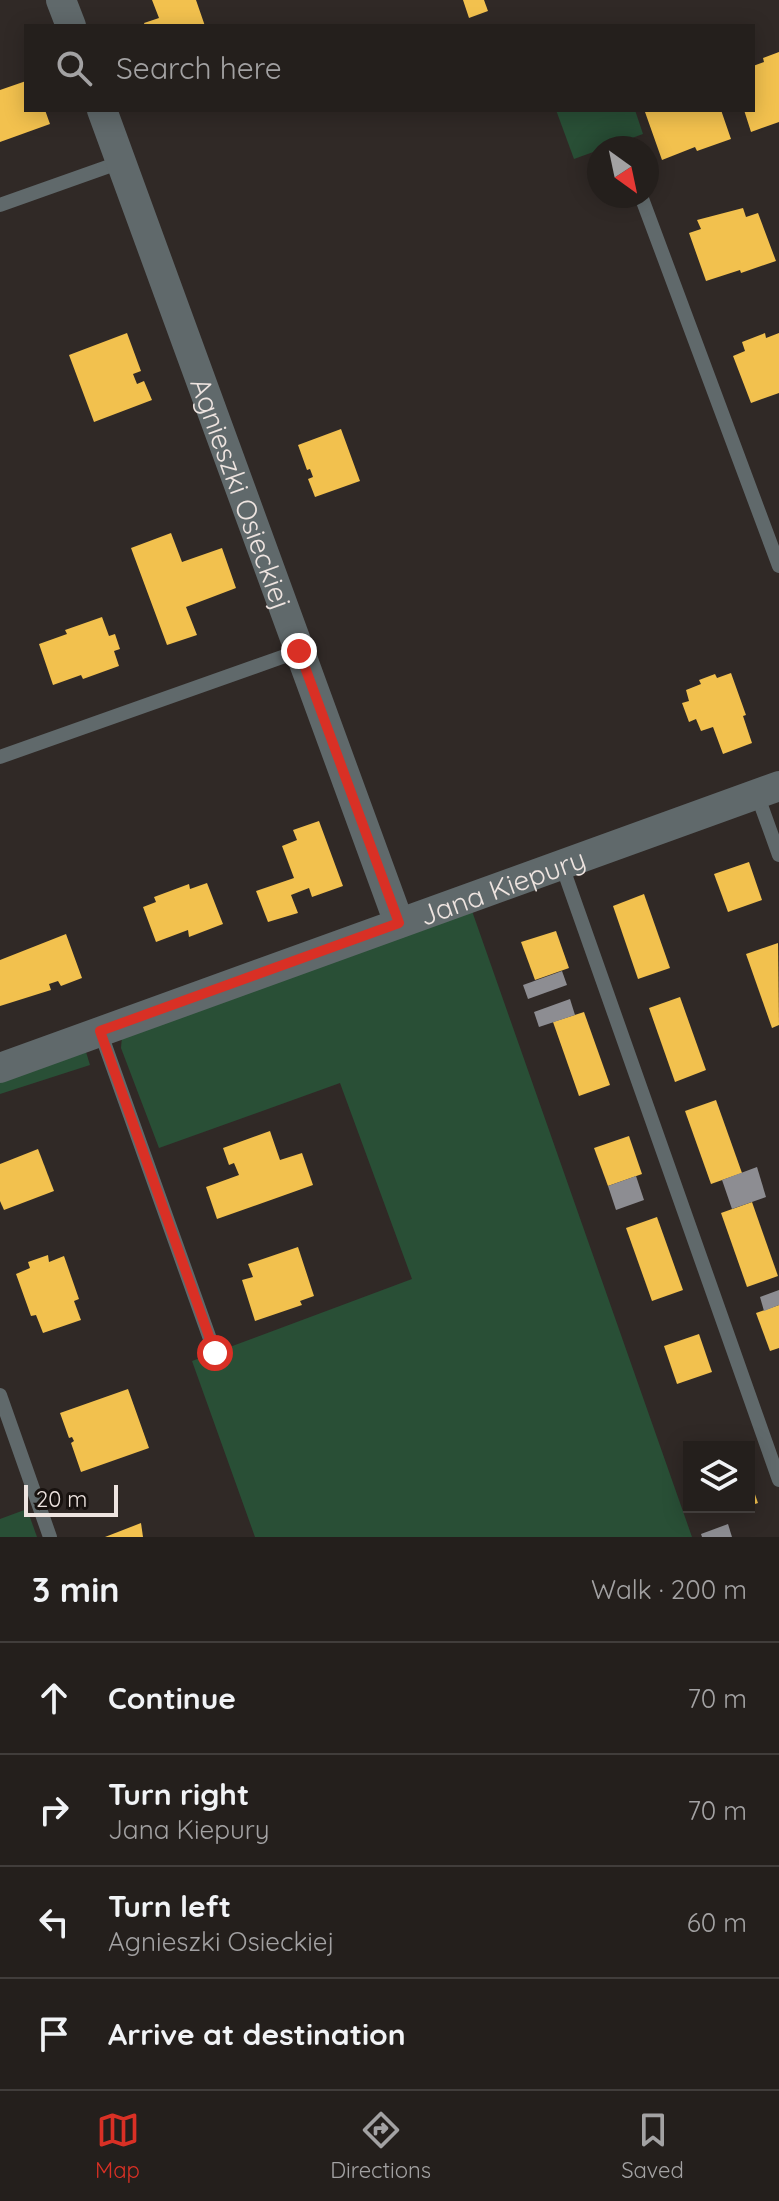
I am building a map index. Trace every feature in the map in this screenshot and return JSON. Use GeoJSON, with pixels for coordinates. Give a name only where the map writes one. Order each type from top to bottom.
{"type":"FeatureCollection","features":[{"type":"Feature","properties":{"kind":"street"},"geometry":{"type":"LineString","coordinates":[[61,0],[70,24]]}},
{"type":"Feature","properties":{"kind":"street","name":"Agnieszki Osieckiej"},"geometry":{"type":"LineString","coordinates":[[103,112],[399,923]]}},
{"type":"Feature","properties":{"kind":"street","name":"Jana Kiepury"},"geometry":{"type":"LineString","coordinates":[[0,1068],[399,923],[771,797]]}},
{"type":"Feature","properties":{"kind":"lane"},"geometry":{"type":"LineString","coordinates":[[0,205],[121,162]]}},
{"type":"Feature","properties":{"kind":"lane"},"geometry":{"type":"LineString","coordinates":[[645,208],[779,566]]}},
{"type":"Feature","properties":{"kind":"lane"},"geometry":{"type":"LineString","coordinates":[[0,757],[299,651]]}},
{"type":"Feature","properties":{"kind":"lane"},"geometry":{"type":"LineString","coordinates":[[771,797],[779,855]]}},
{"type":"Feature","properties":{"kind":"lane"},"geometry":{"type":"LineString","coordinates":[[566,877],[779,1480]]}},
{"type":"Feature","properties":{"kind":"lane"},"geometry":{"type":"LineString","coordinates":[[100,1031],[215,1353]]}},
{"type":"Feature","properties":{"kind":"lane"},"geometry":{"type":"LineString","coordinates":[[0,1395],[50,1537]]}},
{"type":"Feature","properties":{"kind":"green space"},"geometry":{"type":"Polygon","coordinates":[[[557,112],[636,112],[643,134],[587,136],[587,154],[574,159],[557,112]]]}},
{"type":"Feature","properties":{"kind":"green space"},"geometry":{"type":"Polygon","coordinates":[[[472,911],[692,1537],[255,1537],[192,1361],[412,1279],[340,1083],[159,1148],[121,1048],[122,1036],[472,911]]]}},
{"type":"Feature","properties":{"kind":"green space"},"geometry":{"type":"Polygon","coordinates":[[[86,1052],[90,1065],[0,1094],[0,1081],[86,1052]]]}},
{"type":"Feature","properties":{"kind":"green space"},"geometry":{"type":"Polygon","coordinates":[[[27,1509],[37,1537],[0,1537],[0,1519],[27,1509]]]}},
{"type":"Feature","properties":{"kind":"building: Homes"},"geometry":{"type":"Polygon","coordinates":[[[152,0],[196,0],[204,24],[144,24],[159,18],[152,0]]]}},
{"type":"Feature","properties":{"kind":"building: Homes"},"geometry":{"type":"Polygon","coordinates":[[[463,0],[484,0],[488,11],[469,18],[463,0]]]}},
{"type":"Feature","properties":{"kind":"building: Homes"},"geometry":{"type":"Polygon","coordinates":[[[779,52],[779,122],[751,132],[745,112],[755,112],[755,65],[764,62],[763,58],[779,52]]]}},
{"type":"Feature","properties":{"kind":"building: Homes"},"geometry":{"type":"Polygon","coordinates":[[[24,82],[24,112],[46,112],[50,124],[0,142],[0,90],[24,82]]]}},
{"type":"Feature","properties":{"kind":"building: Homes"},"geometry":{"type":"Polygon","coordinates":[[[645,112],[722,112],[731,139],[697,151],[695,147],[662,160],[659,136],[654,136],[645,112]]]}},
{"type":"Feature","properties":{"kind":"building: Homes"},"geometry":{"type":"Polygon","coordinates":[[[743,208],[746,217],[758,213],[776,261],[706,281],[689,233],[701,229],[697,220],[743,208]]]}},
{"type":"Feature","properties":{"kind":"building: Homes"},"geometry":{"type":"Polygon","coordinates":[[[127,333],[141,371],[133,374],[137,384],[144,381],[152,400],[94,422],[69,355],[127,333]]]}},
{"type":"Feature","properties":{"kind":"building: Homes"},"geometry":{"type":"Polygon","coordinates":[[[765,333],[766,338],[779,333],[779,393],[751,403],[733,356],[745,351],[742,342],[765,333]]]}},
{"type":"Feature","properties":{"kind":"building: Homes"},"geometry":{"type":"Polygon","coordinates":[[[341,429],[360,481],[315,497],[308,479],[313,477],[310,469],[307,470],[298,445],[341,429]]]}},
{"type":"Feature","properties":{"kind":"building: Homes"},"geometry":{"type":"Polygon","coordinates":[[[171,533],[182,562],[222,548],[236,588],[186,607],[197,635],[167,645],[131,548],[171,533]]]}},
{"type":"Feature","properties":{"kind":"building: Homes"},"geometry":{"type":"Polygon","coordinates":[[[102,617],[109,636],[115,634],[120,649],[114,651],[119,666],[83,679],[81,675],[53,685],[39,644],[67,634],[65,630],[102,617]]]}},
{"type":"Feature","properties":{"kind":"building: Homes"},"geometry":{"type":"Polygon","coordinates":[[[731,673],[752,743],[723,754],[713,727],[701,731],[696,719],[689,722],[682,703],[689,701],[686,690],[701,684],[699,680],[715,674],[717,678],[731,673]]]}},
{"type":"Feature","properties":{"kind":"building: Homes"},"geometry":{"type":"Polygon","coordinates":[[[319,821],[343,886],[312,897],[309,888],[291,895],[298,913],[268,922],[256,891],[294,878],[282,846],[297,840],[293,830],[319,821]]]}},
{"type":"Feature","properties":{"kind":"building: Homes"},"geometry":{"type":"Polygon","coordinates":[[[749,862],[762,900],[728,912],[714,874],[749,862]]]}},
{"type":"Feature","properties":{"kind":"building: Homes"},"geometry":{"type":"Polygon","coordinates":[[[207,883],[223,924],[189,937],[188,930],[156,942],[143,907],[156,902],[154,897],[189,884],[190,889],[207,883]]]}},
{"type":"Feature","properties":{"kind":"building: Homes"},"geometry":{"type":"Polygon","coordinates":[[[644,894],[670,968],[638,979],[613,906],[644,894]]]}},
{"type":"Feature","properties":{"kind":"building: Homes"},"geometry":{"type":"Polygon","coordinates":[[[556,931],[569,968],[535,980],[521,942],[556,931]]]}},
{"type":"Feature","properties":{"kind":"building: Homes"},"geometry":{"type":"Polygon","coordinates":[[[66,934],[82,978],[61,986],[58,981],[49,984],[51,990],[0,1006],[0,960],[66,934]]]}},
{"type":"Feature","properties":{"kind":"building: Homes"},"geometry":{"type":"Polygon","coordinates":[[[778,943],[779,1025],[772,1028],[746,954],[778,943]]]}},
{"type":"Feature","properties":{"kind":"building: Homes"},"geometry":{"type":"Polygon","coordinates":[[[680,997],[706,1070],[675,1082],[649,1008],[680,997]]]}},
{"type":"Feature","properties":{"kind":"building: Homes"},"geometry":{"type":"Polygon","coordinates":[[[584,1012],[610,1085],[579,1096],[553,1022],[584,1012]]]}},
{"type":"Feature","properties":{"kind":"building: Homes"},"geometry":{"type":"Polygon","coordinates":[[[716,1100],[742,1173],[711,1184],[685,1111],[716,1100]]]}},
{"type":"Feature","properties":{"kind":"building: Homes"},"geometry":{"type":"Polygon","coordinates":[[[270,1131],[280,1160],[302,1153],[313,1185],[217,1219],[206,1187],[239,1175],[234,1163],[229,1165],[223,1148],[270,1131]]]}},
{"type":"Feature","properties":{"kind":"building: Homes"},"geometry":{"type":"Polygon","coordinates":[[[629,1136],[642,1174],[608,1186],[594,1148],[629,1136]]]}},
{"type":"Feature","properties":{"kind":"building: Homes"},"geometry":{"type":"Polygon","coordinates":[[[38,1149],[54,1191],[4,1210],[0,1201],[0,1164],[38,1149]]]}},
{"type":"Feature","properties":{"kind":"building: Homes"},"geometry":{"type":"Polygon","coordinates":[[[752,1202],[778,1276],[747,1287],[721,1213],[752,1202]]]}},
{"type":"Feature","properties":{"kind":"building: Homes"},"geometry":{"type":"Polygon","coordinates":[[[657,1217],[683,1290],[652,1301],[626,1228],[657,1217]]]}},
{"type":"Feature","properties":{"kind":"building: Homes"},"geometry":{"type":"Polygon","coordinates":[[[298,1247],[314,1296],[300,1301],[302,1305],[255,1321],[242,1280],[253,1277],[248,1264],[298,1247]]]}},
{"type":"Feature","properties":{"kind":"building: Homes"},"geometry":{"type":"Polygon","coordinates":[[[48,1255],[49,1262],[64,1256],[79,1299],[74,1301],[81,1320],[43,1333],[36,1315],[31,1316],[16,1274],[30,1268],[28,1262],[48,1255]]]}},
{"type":"Feature","properties":{"kind":"building: Homes"},"geometry":{"type":"Polygon","coordinates":[[[779,1305],[779,1348],[770,1351],[756,1313],[779,1305]]]}},
{"type":"Feature","properties":{"kind":"building: Homes"},"geometry":{"type":"Polygon","coordinates":[[[699,1334],[712,1372],[677,1384],[664,1346],[699,1334]]]}},
{"type":"Feature","properties":{"kind":"building: Homes"},"geometry":{"type":"Polygon","coordinates":[[[128,1389],[149,1448],[81,1472],[71,1443],[74,1441],[72,1437],[69,1438],[60,1413],[128,1389]]]}},
{"type":"Feature","properties":{"kind":"building: Homes"},"geometry":{"type":"Polygon","coordinates":[[[141,1523],[143,1537],[105,1537],[141,1523]]]}},
{"type":"Feature","properties":{"kind":"building: Industry"},"geometry":{"type":"Polygon","coordinates":[[[562,971],[567,985],[528,999],[523,985],[562,971]]]}},
{"type":"Feature","properties":{"kind":"building: Industry"},"geometry":{"type":"Polygon","coordinates":[[[570,999],[575,1015],[539,1027],[534,1012],[570,999]]]}},
{"type":"Feature","properties":{"kind":"building: Industry"},"geometry":{"type":"Polygon","coordinates":[[[757,1167],[766,1197],[732,1209],[722,1180],[757,1167]]]}},
{"type":"Feature","properties":{"kind":"building: Industry"},"geometry":{"type":"Polygon","coordinates":[[[636,1176],[644,1200],[616,1210],[608,1186],[636,1176]]]}},
{"type":"Feature","properties":{"kind":"building: Industry"},"geometry":{"type":"Polygon","coordinates":[[[779,1290],[779,1305],[764,1311],[760,1297],[779,1290]]]}},
{"type":"Feature","properties":{"kind":"building: Industry"},"geometry":{"type":"Polygon","coordinates":[[[728,1524],[732,1537],[702,1537],[701,1534],[728,1524]]]}},
{"type":"Feature","properties":{"kind":"route"},"geometry":{"type":"LineString","coordinates":[[215,1353],[182,1268],[100,1031],[399,923],[299,651]]}}]}
